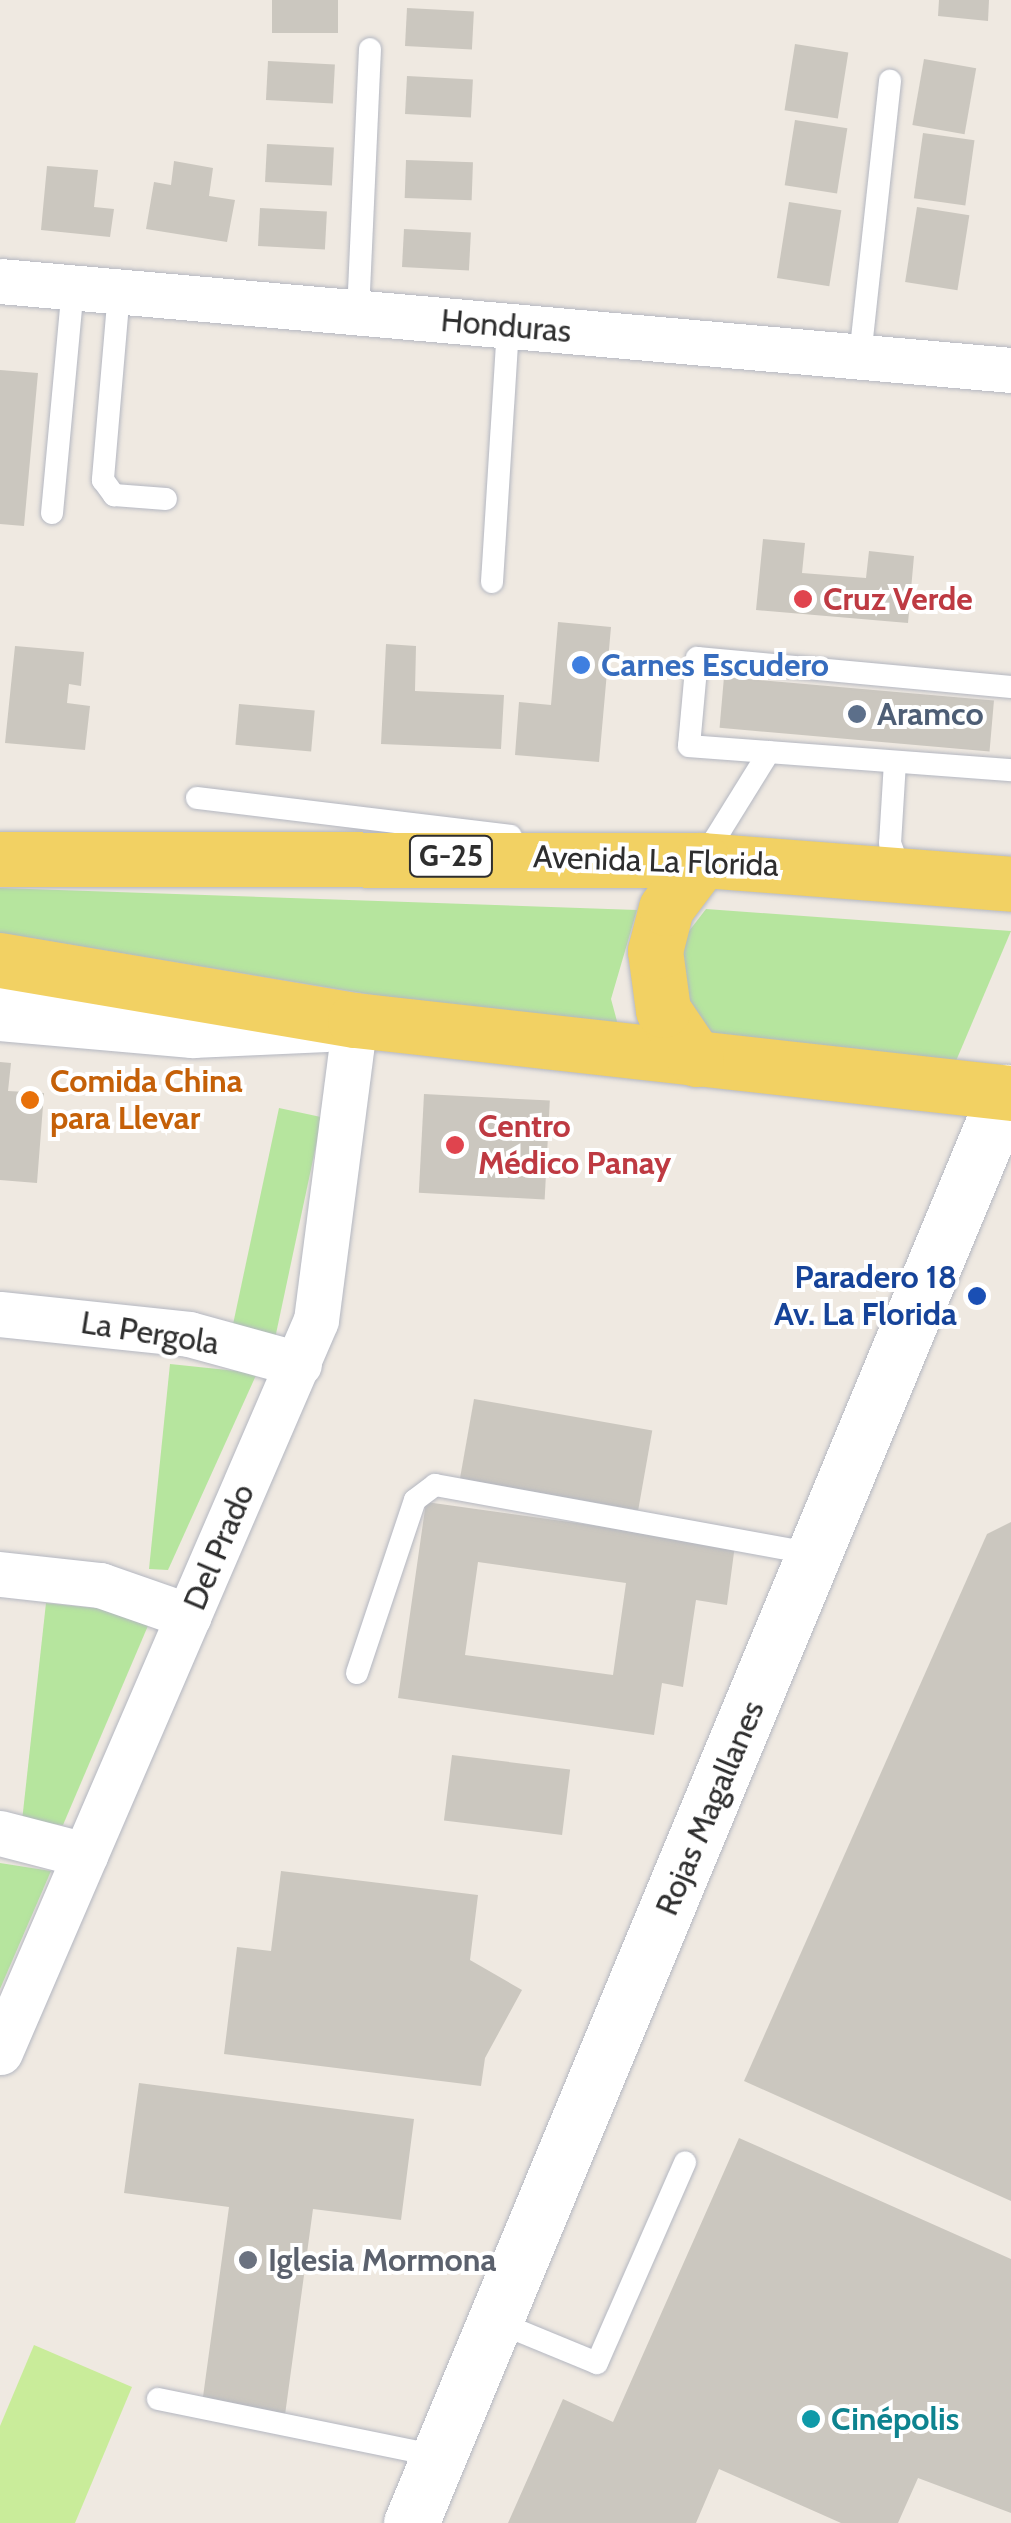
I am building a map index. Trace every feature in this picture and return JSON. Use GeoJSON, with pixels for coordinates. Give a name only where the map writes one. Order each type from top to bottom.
{"type":"FeatureCollection","features":[{"type":"Feature","properties":{"kind":"main road","name":"Avenida La Florida"},"geometry":{"type":"LineString","coordinates":[[0,859],[702,860],[1011,884]]}},
{"type":"Feature","properties":{"kind":"main road"},"geometry":{"type":"LineString","coordinates":[[696,1059],[663,1010],[655,951],[666,908],[702,860]]}},
{"type":"Feature","properties":{"kind":"main road"},"geometry":{"type":"LineString","coordinates":[[0,960],[355,1020],[1008,1092]]}},
{"type":"Feature","properties":{"kind":"street","name":"Honduras"},"geometry":{"type":"LineString","coordinates":[[0,282],[1011,370]]}},
{"type":"Feature","properties":{"kind":"street"},"geometry":{"type":"LineString","coordinates":[[0,1014],[231,1031],[355,1020]]}},
{"type":"Feature","properties":{"kind":"street","name":"Del Prado"},"geometry":{"type":"LineString","coordinates":[[0,2052],[298,1364],[329,1267],[355,1020]]}},
{"type":"Feature","properties":{"kind":"street","name":"Rojas Magallanes"},"geometry":{"type":"LineString","coordinates":[[411,2523],[1008,1092]]}},
{"type":"Feature","properties":{"kind":"street","name":"La Pergola"},"geometry":{"type":"LineString","coordinates":[[0,1314],[189,1334],[298,1364]]}},
{"type":"Feature","properties":{"kind":"street"},"geometry":{"type":"LineString","coordinates":[[0,1574],[100,1585],[189,1616]]}},
{"type":"Feature","properties":{"kind":"street"},"geometry":{"type":"LineString","coordinates":[[0,1832],[85,1856]]}},
{"type":"Feature","properties":{"kind":"lane"},"geometry":{"type":"LineString","coordinates":[[358,313],[370,49]]}},
{"type":"Feature","properties":{"kind":"lane"},"geometry":{"type":"LineString","coordinates":[[860,356],[890,81]]}},
{"type":"Feature","properties":{"kind":"lane"},"geometry":{"type":"LineString","coordinates":[[52,513],[73,288]]}},
{"type":"Feature","properties":{"kind":"lane"},"geometry":{"type":"LineString","coordinates":[[119,292],[103,480],[114,495],[166,498]]}},
{"type":"Feature","properties":{"kind":"lane"},"geometry":{"type":"LineString","coordinates":[[492,582],[508,326]]}},
{"type":"Feature","properties":{"kind":"lane"},"geometry":{"type":"LineString","coordinates":[[1011,687],[697,658],[689,746],[1011,770]]}},
{"type":"Feature","properties":{"kind":"lane"},"geometry":{"type":"LineString","coordinates":[[197,798],[702,860],[769,752]]}},
{"type":"Feature","properties":{"kind":"lane"},"geometry":{"type":"LineString","coordinates":[[895,762],[890,842],[901,873]]}},
{"type":"Feature","properties":{"kind":"lane"},"geometry":{"type":"LineString","coordinates":[[357,1672],[415,1500],[435,1485],[817,1554]]}},
{"type":"Feature","properties":{"kind":"lane"},"geometry":{"type":"LineString","coordinates":[[494,2320],[597,2363],[685,2163]]}},
{"type":"Feature","properties":{"kind":"lane"},"geometry":{"type":"LineString","coordinates":[[158,2398],[439,2456]]}},
{"type":"Feature","properties":{"kind":"green space"},"geometry":{"type":"Polygon","coordinates":[[[0,888],[637,910],[611,999],[621,1036],[0,933],[0,888]]]}},
{"type":"Feature","properties":{"kind":"green space"},"geometry":{"type":"Polygon","coordinates":[[[706,909],[1011,931],[956,1061],[696,1038],[679,944],[706,909]]]}},
{"type":"Feature","properties":{"kind":"green space"},"geometry":{"type":"Polygon","coordinates":[[[279,1108],[322,1117],[275,1339],[232,1330],[279,1108]]]}},
{"type":"Feature","properties":{"kind":"green space"},"geometry":{"type":"Polygon","coordinates":[[[170,1364],[257,1373],[168,1570],[149,1569],[170,1364]]]}},
{"type":"Feature","properties":{"kind":"green space"},"geometry":{"type":"Polygon","coordinates":[[[46,1603],[153,1614],[63,1825],[22,1821],[46,1603]]]}},
{"type":"Feature","properties":{"kind":"green space"},"geometry":{"type":"Polygon","coordinates":[[[0,1863],[51,1871],[0,1989],[0,1863]]]}},
{"type":"Feature","properties":{"kind":"green space"},"geometry":{"type":"Polygon","coordinates":[[[34,2345],[132,2387],[75,2523],[0,2523],[0,2426],[34,2345]]]}},
{"type":"Feature","properties":{"kind":"building"},"geometry":{"type":"Polygon","coordinates":[[[272,0],[338,0],[338,33],[272,33],[272,0]]]}},
{"type":"Feature","properties":{"kind":"building"},"geometry":{"type":"Polygon","coordinates":[[[939,0],[989,0],[988,21],[938,16],[939,0]]]}},
{"type":"Feature","properties":{"kind":"building"},"geometry":{"type":"Polygon","coordinates":[[[407,8],[474,12],[472,49],[405,46],[407,8]]]}},
{"type":"Feature","properties":{"kind":"building"},"geometry":{"type":"Polygon","coordinates":[[[795,44],[848,52],[838,119],[785,110],[795,44]]]}},
{"type":"Feature","properties":{"kind":"building"},"geometry":{"type":"Polygon","coordinates":[[[924,59],[976,68],[965,134],[912,125],[924,59]]]}},
{"type":"Feature","properties":{"kind":"building"},"geometry":{"type":"Polygon","coordinates":[[[268,61],[335,65],[333,103],[266,100],[268,61]]]}},
{"type":"Feature","properties":{"kind":"building"},"geometry":{"type":"Polygon","coordinates":[[[407,76],[473,79],[471,117],[405,114],[407,76]]]}},
{"type":"Feature","properties":{"kind":"building"},"geometry":{"type":"Polygon","coordinates":[[[795,120],[847,128],[837,193],[785,185],[795,120]]]}},
{"type":"Feature","properties":{"kind":"building"},"geometry":{"type":"Polygon","coordinates":[[[923,133],[974,140],[965,206],[914,198],[923,133]]]}},
{"type":"Feature","properties":{"kind":"building"},"geometry":{"type":"Polygon","coordinates":[[[267,144],[334,148],[332,185],[265,182],[267,144]]]}},
{"type":"Feature","properties":{"kind":"building"},"geometry":{"type":"Polygon","coordinates":[[[406,160],[473,162],[472,200],[405,198],[406,160]]]}},
{"type":"Feature","properties":{"kind":"building"},"geometry":{"type":"Polygon","coordinates":[[[174,161],[213,168],[209,196],[235,200],[227,242],[146,229],[154,182],[171,185],[174,161]]]}},
{"type":"Feature","properties":{"kind":"building"},"geometry":{"type":"Polygon","coordinates":[[[47,166],[98,170],[94,207],[114,209],[110,237],[41,230],[47,166]]]}},
{"type":"Feature","properties":{"kind":"building"},"geometry":{"type":"Polygon","coordinates":[[[789,202],[841,210],[829,286],[777,278],[789,202]]]}},
{"type":"Feature","properties":{"kind":"building"},"geometry":{"type":"Polygon","coordinates":[[[917,207],[969,215],[957,290],[905,282],[917,207]]]}},
{"type":"Feature","properties":{"kind":"building"},"geometry":{"type":"Polygon","coordinates":[[[260,208],[327,212],[325,249],[258,246],[260,208]]]}},
{"type":"Feature","properties":{"kind":"building"},"geometry":{"type":"Polygon","coordinates":[[[404,229],[471,233],[469,270],[402,267],[404,229]]]}},
{"type":"Feature","properties":{"kind":"building"},"geometry":{"type":"Polygon","coordinates":[[[0,370],[38,373],[24,526],[0,524],[0,370]]]}},
{"type":"Feature","properties":{"kind":"building"},"geometry":{"type":"Polygon","coordinates":[[[763,539],[805,543],[802,573],[866,578],[869,551],[914,556],[908,623],[756,610],[763,539]]]}},
{"type":"Feature","properties":{"kind":"building","name":"Carnes Escudero"},"geometry":{"type":"Polygon","coordinates":[[[558,622],[611,627],[599,762],[515,755],[519,702],[551,705],[558,622]]]}},
{"type":"Feature","properties":{"kind":"building"},"geometry":{"type":"Polygon","coordinates":[[[386,644],[416,646],[415,691],[504,695],[501,749],[381,744],[386,644]]]}},
{"type":"Feature","properties":{"kind":"building"},"geometry":{"type":"Polygon","coordinates":[[[15,646],[84,652],[81,686],[69,684],[67,703],[90,706],[85,750],[5,743],[15,646]]]}},
{"type":"Feature","properties":{"kind":"building","name":"Aramco"},"geometry":{"type":"Polygon","coordinates":[[[724,677],[994,701],[990,751],[720,728],[724,677]]]}},
{"type":"Feature","properties":{"kind":"building"},"geometry":{"type":"Polygon","coordinates":[[[239,704],[315,711],[311,751],[235,745],[239,704]]]}},
{"type":"Feature","properties":{"kind":"building"},"geometry":{"type":"Polygon","coordinates":[[[0,1062],[11,1063],[8,1091],[44,1093],[37,1183],[0,1180],[0,1062]]]}},
{"type":"Feature","properties":{"kind":"building"},"geometry":{"type":"Polygon","coordinates":[[[424,1094],[550,1101],[545,1199],[419,1193],[424,1094]]]}},
{"type":"Feature","properties":{"kind":"building"},"geometry":{"type":"Polygon","coordinates":[[[474,1399],[652,1430],[638,1510],[460,1479],[474,1399]]]}},
{"type":"Feature","properties":{"kind":"building"},"geometry":{"type":"Polygon","coordinates":[[[426,1502],[735,1545],[727,1605],[696,1600],[683,1687],[662,1683],[654,1735],[398,1698],[426,1502]],[[478,1562],[465,1655],[613,1675],[626,1583],[478,1562]]]}},
{"type":"Feature","properties":{"kind":"building"},"geometry":{"type":"Polygon","coordinates":[[[1011,1522],[1011,2201],[744,2081],[987,1534],[1011,1522]]]}},
{"type":"Feature","properties":{"kind":"building"},"geometry":{"type":"Polygon","coordinates":[[[452,1755],[570,1770],[562,1835],[444,1821],[452,1755]]]}},
{"type":"Feature","properties":{"kind":"building"},"geometry":{"type":"Polygon","coordinates":[[[281,1871],[478,1895],[470,1960],[522,1990],[485,2058],[481,2086],[224,2054],[237,1947],[271,1951],[281,1871]]]}},
{"type":"Feature","properties":{"kind":"building"},"geometry":{"type":"Polygon","coordinates":[[[139,2083],[414,2119],[401,2220],[313,2209],[285,2415],[202,2404],[229,2207],[124,2193],[139,2083]]]}},
{"type":"Feature","properties":{"kind":"building"},"geometry":{"type":"Polygon","coordinates":[[[739,2138],[1011,2259],[1011,2513],[918,2478],[898,2523],[841,2523],[719,2469],[696,2523],[508,2523],[563,2399],[613,2422],[739,2138]]]}},
{"type":"Feature","properties":{"kind":"place","name":"Cruz Verde"},"geometry":{"type":"Point","coordinates":[803,599]}},
{"type":"Feature","properties":{"kind":"place","name":"Carnes Escudero"},"geometry":{"type":"Point","coordinates":[581,665]}},
{"type":"Feature","properties":{"kind":"place","name":"Aramco"},"geometry":{"type":"Point","coordinates":[857,714]}},
{"type":"Feature","properties":{"kind":"place","name":"Comida China para Llevar"},"geometry":{"type":"Point","coordinates":[30,1100]}},
{"type":"Feature","properties":{"kind":"place","name":"Centro Médico Panay"},"geometry":{"type":"Point","coordinates":[455,1145]}},
{"type":"Feature","properties":{"kind":"place","name":"Paradero 18 Av. La Florida"},"geometry":{"type":"Point","coordinates":[977,1296]}},
{"type":"Feature","properties":{"kind":"place","name":"Iglesia Mormona"},"geometry":{"type":"Point","coordinates":[248,2260]}},
{"type":"Feature","properties":{"kind":"place","name":"Cinépolis"},"geometry":{"type":"Point","coordinates":[811,2419]}}]}
